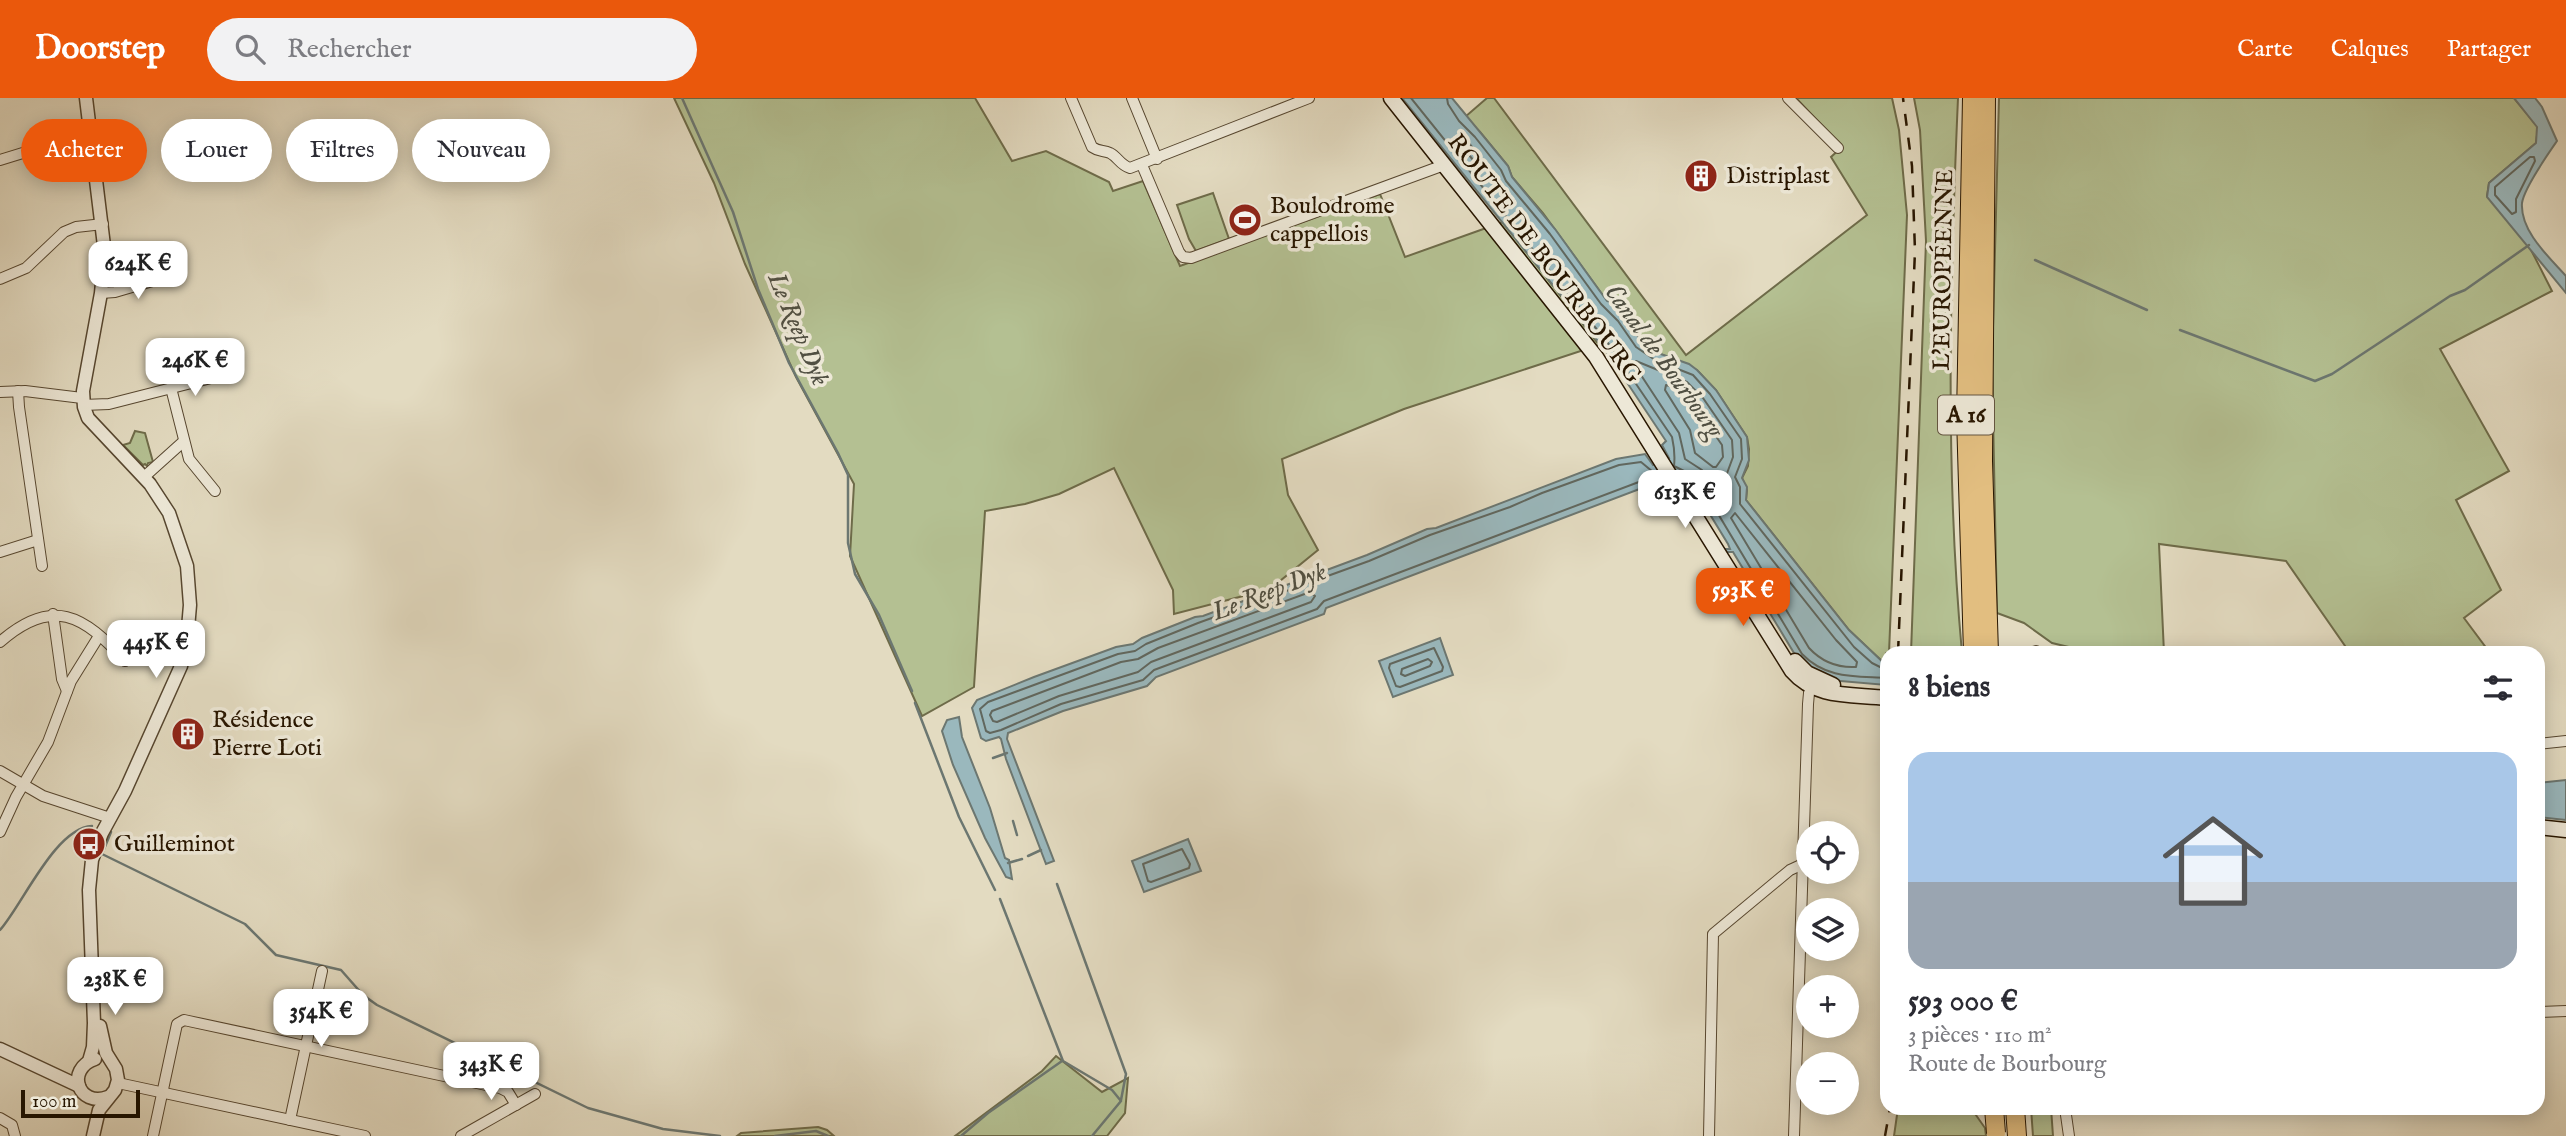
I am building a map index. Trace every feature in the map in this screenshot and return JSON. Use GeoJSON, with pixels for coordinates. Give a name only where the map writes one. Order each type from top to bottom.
{"type":"FeatureCollection","features":[{"type":"Feature","properties":{"kind":"highway","name":"L'EUROPÉENNE"},"geometry":{"type":"LineString","coordinates":[[1971,98],[1966,437],[1973,646]]}},
{"type":"Feature","properties":{"kind":"highway","name":"L'EUROPÉENNE"},"geometry":{"type":"LineString","coordinates":[[1986,98],[1983,438],[1989,646]]}},
{"type":"Feature","properties":{"kind":"highway"},"geometry":{"type":"LineString","coordinates":[[2003,1115],[2008,1135]]}},
{"type":"Feature","properties":{"kind":"highway"},"geometry":{"type":"LineString","coordinates":[[2008,1135],[2018,1115]]}},
{"type":"Feature","properties":{"kind":"main road","name":"ROUTE DE BOURBOURG"},"geometry":{"type":"LineString","coordinates":[[1391,98],[1591,350],[1786,663],[1798,678],[1813,683]]}},
{"type":"Feature","properties":{"kind":"main road"},"geometry":{"type":"LineString","coordinates":[[1813,683],[1831,694],[1880,695]]}},
{"type":"Feature","properties":{"kind":"main road"},"geometry":{"type":"LineString","coordinates":[[2545,828],[2566,830]]}},
{"type":"Feature","properties":{"kind":"street"},"geometry":{"type":"LineString","coordinates":[[86,98],[89,119]]}},
{"type":"Feature","properties":{"kind":"street"},"geometry":{"type":"LineString","coordinates":[[1071,98],[1089,144],[1096,151],[1113,155],[1126,167],[1157,159],[1309,98]]}},
{"type":"Feature","properties":{"kind":"street"},"geometry":{"type":"LineString","coordinates":[[1132,98],[1157,159]]}},
{"type":"Feature","properties":{"kind":"street"},"geometry":{"type":"LineString","coordinates":[[1788,98],[1838,148]]}},
{"type":"Feature","properties":{"kind":"street"},"geometry":{"type":"LineString","coordinates":[[0,160],[21,154]]}},
{"type":"Feature","properties":{"kind":"street"},"geometry":{"type":"LineString","coordinates":[[1142,164],[1179,252],[1187,258],[1201,256],[1444,165]]}},
{"type":"Feature","properties":{"kind":"street"},"geometry":{"type":"LineString","coordinates":[[90,1136],[89,1108],[78,1076],[93,1044],[94,980],[90,878],[97,845],[178,672],[189,626],[188,572],[178,535],[164,503],[144,477],[88,418],[83,402],[104,254],[98,182]]}},
{"type":"Feature","properties":{"kind":"street"},"geometry":{"type":"LineString","coordinates":[[0,279],[26,268],[64,232],[76,227],[103,224]]}},
{"type":"Feature","properties":{"kind":"street"},"geometry":{"type":"LineString","coordinates":[[100,293],[115,292],[173,275]]}},
{"type":"Feature","properties":{"kind":"street"},"geometry":{"type":"LineString","coordinates":[[0,392],[18,391],[109,404],[211,378]]}},
{"type":"Feature","properties":{"kind":"street"},"geometry":{"type":"LineString","coordinates":[[171,388],[190,461],[215,491]]}},
{"type":"Feature","properties":{"kind":"street"},"geometry":{"type":"LineString","coordinates":[[18,391],[42,566]]}},
{"type":"Feature","properties":{"kind":"street"},"geometry":{"type":"LineString","coordinates":[[144,477],[184,441]]}},
{"type":"Feature","properties":{"kind":"street"},"geometry":{"type":"LineString","coordinates":[[0,552],[38,540]]}},
{"type":"Feature","properties":{"kind":"street"},"geometry":{"type":"LineString","coordinates":[[53,614],[63,682],[67,691]]}},
{"type":"Feature","properties":{"kind":"street"},"geometry":{"type":"LineString","coordinates":[[0,642],[30,621],[53,614],[71,618],[99,636],[125,661]]}},
{"type":"Feature","properties":{"kind":"street"},"geometry":{"type":"LineString","coordinates":[[0,832],[48,742],[78,669],[99,636]]}},
{"type":"Feature","properties":{"kind":"street"},"geometry":{"type":"LineString","coordinates":[[1804,821],[1808,704],[1813,683]]}},
{"type":"Feature","properties":{"kind":"street"},"geometry":{"type":"LineString","coordinates":[[2545,743],[2566,741]]}},
{"type":"Feature","properties":{"kind":"street"},"geometry":{"type":"LineString","coordinates":[[0,771],[23,786],[55,801],[110,818]]}},
{"type":"Feature","properties":{"kind":"street"},"geometry":{"type":"LineString","coordinates":[[1709,1136],[1713,936],[1716,930],[1796,867]]}},
{"type":"Feature","properties":{"kind":"street"},"geometry":{"type":"LineString","coordinates":[[1794,1136],[1802,884]]}},
{"type":"Feature","properties":{"kind":"street"},"geometry":{"type":"LineString","coordinates":[[290,1120],[322,971]]}},
{"type":"Feature","properties":{"kind":"street"},"geometry":{"type":"LineString","coordinates":[[90,1136],[99,1110],[118,1083],[117,1072],[103,1043],[94,980]]}},
{"type":"Feature","properties":{"kind":"street"},"geometry":{"type":"LineString","coordinates":[[2545,1012],[2566,1011]]}},
{"type":"Feature","properties":{"kind":"street"},"geometry":{"type":"LineString","coordinates":[[153,1136],[177,1024],[180,1021],[503,1089],[516,1105]]}},
{"type":"Feature","properties":{"kind":"street"},"geometry":{"type":"LineString","coordinates":[[0,1049],[97,1099],[108,1097]]}},
{"type":"Feature","properties":{"kind":"street"},"geometry":{"type":"LineString","coordinates":[[31,1063],[62,1068],[101,1059],[111,1063]]}},
{"type":"Feature","properties":{"kind":"street"},"geometry":{"type":"LineString","coordinates":[[118,1083],[365,1136]]}},
{"type":"Feature","properties":{"kind":"street"},"geometry":{"type":"LineString","coordinates":[[461,1136],[536,1094]]}},
{"type":"Feature","properties":{"kind":"street"},"geometry":{"type":"LineString","coordinates":[[2066,1115],[2069,1136]]}},
{"type":"Feature","properties":{"kind":"street"},"geometry":{"type":"LineString","coordinates":[[0,1118],[12,1125],[15,1136]]}},
{"type":"Feature","properties":{"kind":"green space"},"geometry":{"type":"Polygon","coordinates":[[[674,98],[975,98],[1012,161],[1046,151],[1109,182],[1113,191],[1143,181],[1180,266],[1380,194],[1405,257],[1503,222],[1599,345],[1404,409],[1282,459],[1288,495],[1318,550],[1270,589],[1174,614],[1173,590],[1114,468],[1059,494],[1025,504],[985,511],[974,687],[922,716],[850,556],[854,484],[796,377],[745,264],[714,183],[674,98]]]}},
{"type":"Feature","properties":{"kind":"green space"},"geometry":{"type":"Polygon","coordinates":[[[1487,98],[1494,98],[1686,355],[1867,215],[1831,157],[1842,147],[1796,98],[1892,98],[1899,130],[1907,215],[1889,646],[1880,646],[1880,659],[1849,630],[1746,500],[1747,490],[1742,478],[1748,466],[1747,437],[1716,390],[1697,370],[1658,353],[1642,342],[1624,316],[1607,301],[1543,213],[1512,177],[1508,166],[1465,117],[1487,98]]]}},
{"type":"Feature","properties":{"kind":"green space"},"geometry":{"type":"Polygon","coordinates":[[[1914,98],[1958,98],[1953,236],[1951,445],[1961,646],[1911,646],[1926,241],[1920,130],[1914,98]]]}},
{"type":"Feature","properties":{"kind":"green space"},"geometry":{"type":"Polygon","coordinates":[[[1999,98],[2514,98],[2538,127],[2536,143],[2489,183],[2487,196],[2528,244],[2552,291],[2440,349],[2509,471],[2456,500],[2501,590],[2464,618],[2485,646],[2345,646],[2286,561],[2159,544],[2164,646],[2065,646],[2052,643],[2024,623],[1997,613],[1992,365],[1999,98]]]}},
{"type":"Feature","properties":{"kind":"green space"},"geometry":{"type":"Polygon","coordinates":[[[1213,193],[1229,239],[1196,251],[1177,205],[1213,193]]]}},
{"type":"Feature","properties":{"kind":"green space"},"geometry":{"type":"Polygon","coordinates":[[[135,431],[145,433],[153,462],[147,466],[123,445],[130,443],[135,431]]]}},
{"type":"Feature","properties":{"kind":"green space"},"geometry":{"type":"Polygon","coordinates":[[[1056,1056],[1102,1092],[1128,1078],[1125,1113],[1107,1136],[955,1136],[1042,1071],[1056,1056]]]}},
{"type":"Feature","properties":{"kind":"green space"},"geometry":{"type":"Polygon","coordinates":[[[1897,1115],[1976,1115],[1985,1128],[1986,1136],[1894,1136],[1897,1115]]]}},
{"type":"Feature","properties":{"kind":"green space"},"geometry":{"type":"Polygon","coordinates":[[[2032,1115],[2052,1115],[2053,1136],[2033,1136],[2032,1115]]]}},
{"type":"Feature","properties":{"kind":"green space"},"geometry":{"type":"Polygon","coordinates":[[[818,1127],[834,1136],[737,1136],[741,1133],[818,1127]]]}},
{"type":"Feature","properties":{"kind":"water","name":"Canal de Bourbourg"},"geometry":{"type":"Polygon","coordinates":[[[1402,98],[1452,98],[1508,166],[1512,177],[1645,346],[1689,364],[1716,390],[1747,437],[1749,460],[1742,478],[1747,487],[1746,500],[1849,630],[1880,659],[1880,684],[1829,680],[1797,658],[1733,552],[1727,552],[1725,549],[1730,549],[1689,480],[1684,481],[1679,474],[1326,608],[1324,614],[1156,677],[1147,686],[1063,711],[1008,733],[1007,739],[1054,861],[1046,864],[1001,739],[999,737],[986,741],[981,738],[972,708],[977,700],[1116,647],[1133,644],[1195,617],[1367,555],[1427,529],[1436,528],[1616,459],[1645,454],[1653,465],[1669,458],[1662,445],[1666,441],[1606,351],[1402,98]]]}},
{"type":"Feature","properties":{"kind":"water"},"geometry":{"type":"Polygon","coordinates":[[[2514,98],[2535,98],[2542,107],[2557,141],[2542,162],[2522,203],[2526,224],[2531,233],[2566,276],[2566,293],[2487,197],[2489,183],[2536,143],[2537,127],[2514,98]]]}},
{"type":"Feature","properties":{"kind":"water"},"geometry":{"type":"Polygon","coordinates":[[[1440,638],[1453,675],[1393,697],[1379,661],[1440,638]]]}},
{"type":"Feature","properties":{"kind":"water"},"geometry":{"type":"Polygon","coordinates":[[[959,717],[962,737],[990,808],[1005,858],[1009,860],[1012,879],[1006,877],[985,838],[953,765],[942,731],[947,720],[959,717]]]}},
{"type":"Feature","properties":{"kind":"water"},"geometry":{"type":"Polygon","coordinates":[[[2566,780],[2566,820],[2545,818],[2545,782],[2566,780]]]}},
{"type":"Feature","properties":{"kind":"water"},"geometry":{"type":"Polygon","coordinates":[[[1188,839],[1201,871],[1144,892],[1132,861],[1188,839]]]}},
{"type":"Feature","properties":{"kind":"waterway","name":"Le Reep Dyk"},"geometry":{"type":"LineString","coordinates":[[682,98],[733,212],[758,289],[789,363],[848,475],[848,543],[855,574],[879,615],[912,691]]}},
{"type":"Feature","properties":{"kind":"waterway"},"geometry":{"type":"LineString","coordinates":[[2180,330],[2315,381],[2332,374],[2450,296],[2465,290],[2529,245]]}},
{"type":"Feature","properties":{"kind":"waterway"},"geometry":{"type":"LineString","coordinates":[[2035,260],[2147,310]]}},
{"type":"Feature","properties":{"kind":"waterway","name":"Le Reep Dyk"},"geometry":{"type":"LineString","coordinates":[[915,703],[959,817],[995,890]]}},
{"type":"Feature","properties":{"kind":"waterway"},"geometry":{"type":"LineString","coordinates":[[993,758],[1007,753]]}},
{"type":"Feature","properties":{"kind":"waterway"},"geometry":{"type":"LineString","coordinates":[[1013,821],[1017,835]]}},
{"type":"Feature","properties":{"kind":"waterway"},"geometry":{"type":"LineString","coordinates":[[0,930],[65,839],[78,830],[92,826]]}},
{"type":"Feature","properties":{"kind":"waterway"},"geometry":{"type":"LineString","coordinates":[[111,832],[102,854],[245,924],[276,955],[341,970],[363,995],[377,1005],[588,1108],[663,1129],[720,1136]]}},
{"type":"Feature","properties":{"kind":"waterway"},"geometry":{"type":"LineString","coordinates":[[1028,856],[1041,850]]}},
{"type":"Feature","properties":{"kind":"waterway"},"geometry":{"type":"LineString","coordinates":[[1008,863],[1022,859]]}},
{"type":"Feature","properties":{"kind":"waterway","name":"Le Reep Dyk"},"geometry":{"type":"LineString","coordinates":[[1057,884],[1126,1074],[1121,1100]]}},
{"type":"Feature","properties":{"kind":"waterway","name":"Le Reep Dyk"},"geometry":{"type":"LineString","coordinates":[[1000,899],[1063,1061],[1112,1090],[1121,1101],[1092,1136]]}},
{"type":"Feature","properties":{"kind":"waterway"},"geometry":{"type":"LineString","coordinates":[[961,1136],[988,1113],[1062,1061]]}},
{"type":"Feature","properties":{"kind":"waterway"},"geometry":{"type":"LineString","coordinates":[[775,1136],[816,1131],[828,1136]]}},
{"type":"Feature","properties":{"kind":"railway"},"geometry":{"type":"LineString","coordinates":[[1898,646],[1915,251],[1912,166],[1903,98]]}},
{"type":"Feature","properties":{"kind":"railway"},"geometry":{"type":"LineString","coordinates":[[1885,1136],[1889,1115]]}},
{"type":"Feature","properties":{"kind":"place","name":"Distriplast"},"geometry":{"type":"Point","coordinates":[1701,176]}},
{"type":"Feature","properties":{"kind":"place","name":"Boulodrome cappellois"},"geometry":{"type":"Point","coordinates":[1245,220]}},
{"type":"Feature","properties":{"kind":"place","name":"Résidence Pierre Loti"},"geometry":{"type":"Point","coordinates":[188,734]}},
{"type":"Feature","properties":{"kind":"place","name":"Guilleminot"},"geometry":{"type":"Point","coordinates":[89,844]}}]}
